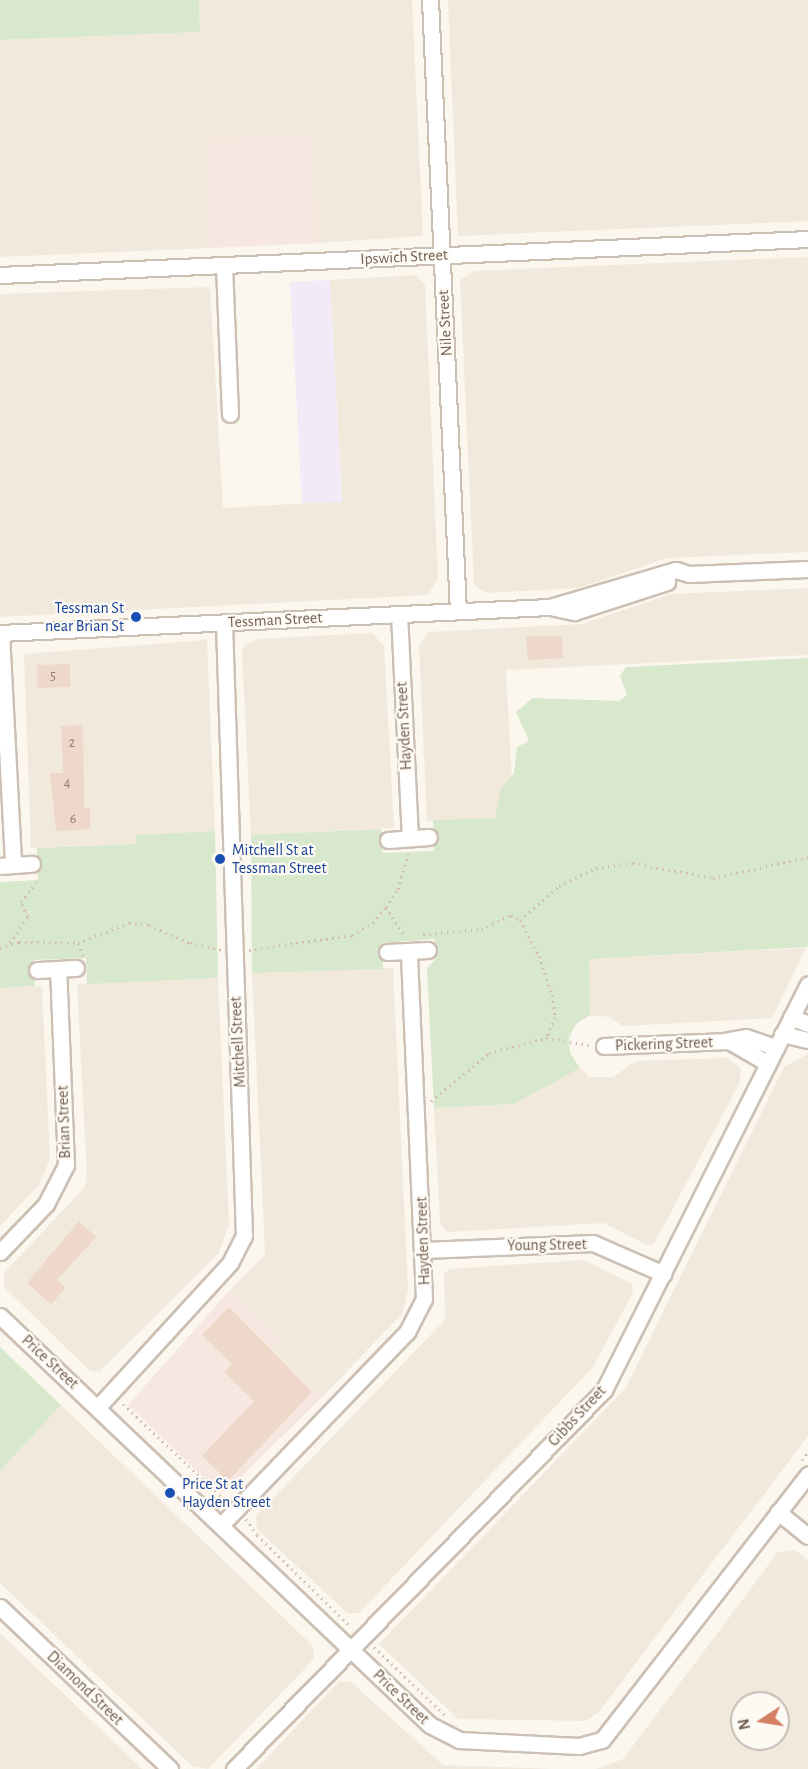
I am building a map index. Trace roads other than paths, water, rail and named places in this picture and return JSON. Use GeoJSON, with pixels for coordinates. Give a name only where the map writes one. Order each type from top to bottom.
{"type":"FeatureCollection","features":[{"type":"Feature","properties":{"kind":"street","name":"Nile Street"},"geometry":{"type":"LineString","coordinates":[[430,0],[458,611]]}},
{"type":"Feature","properties":{"kind":"street","name":"Ipswich Street"},"geometry":{"type":"LineString","coordinates":[[0,275],[808,239]]}},
{"type":"Feature","properties":{"kind":"street"},"geometry":{"type":"LineString","coordinates":[[224,264],[230,414]]}},
{"type":"Feature","properties":{"kind":"street","name":"Tessman Street"},"geometry":{"type":"LineString","coordinates":[[1,633],[550,608],[676,570],[689,574],[808,569]]}},
{"type":"Feature","properties":{"kind":"street","name":"Hayden Street"},"geometry":{"type":"LineString","coordinates":[[399,614],[410,838]]}},
{"type":"Feature","properties":{"kind":"street","name":"Mitchell Street"},"geometry":{"type":"LineString","coordinates":[[98,1407],[230,1263],[244,1236],[224,623]]}},
{"type":"Feature","properties":{"kind":"street"},"geometry":{"type":"LineString","coordinates":[[1,633],[7,866],[32,864]]}},
{"type":"Feature","properties":{"kind":"street"},"geometry":{"type":"LineString","coordinates":[[388,840],[429,837]]}},
{"type":"Feature","properties":{"kind":"street"},"geometry":{"type":"LineString","coordinates":[[387,952],[410,944],[428,950]]}},
{"type":"Feature","properties":{"kind":"street","name":"Hayden Street"},"geometry":{"type":"LineString","coordinates":[[222,1524],[407,1332],[424,1299],[424,1250],[410,944]]}},
{"type":"Feature","properties":{"kind":"street"},"geometry":{"type":"LineString","coordinates":[[37,970],[76,968]]}},
{"type":"Feature","properties":{"kind":"street","name":"Brian Street"},"geometry":{"type":"LineString","coordinates":[[0,1252],[46,1204],[66,1165],[58,969]]}},
{"type":"Feature","properties":{"kind":"street","name":"Gibbs Street"},"geometry":{"type":"LineString","coordinates":[[234,1769],[350,1647],[604,1390],[808,984]]}},
{"type":"Feature","properties":{"kind":"street"},"geometry":{"type":"LineString","coordinates":[[791,1017],[808,1024]]}},
{"type":"Feature","properties":{"kind":"street","name":"Pickering Street"},"geometry":{"type":"LineString","coordinates":[[604,1046],[724,1041],[746,1037],[808,1040]]}},
{"type":"Feature","properties":{"kind":"street","name":"Pickering Street"},"geometry":{"type":"LineString","coordinates":[[724,1041],[732,1042],[767,1063]]}},
{"type":"Feature","properties":{"kind":"street","name":"Young Street"},"geometry":{"type":"LineString","coordinates":[[424,1250],[593,1243],[664,1274]]}},
{"type":"Feature","properties":{"kind":"street","name":"Price Street"},"geometry":{"type":"LineString","coordinates":[[0,1316],[222,1524],[430,1725],[453,1739],[593,1744],[613,1730],[778,1512],[805,1468]]}},
{"type":"Feature","properties":{"kind":"street"},"geometry":{"type":"LineString","coordinates":[[778,1512],[808,1536]]}},
{"type":"Feature","properties":{"kind":"street","name":"Diamond Street"},"geometry":{"type":"LineString","coordinates":[[0,1607],[170,1769]]}},
{"type":"Feature","properties":{"kind":"place","name":"Tessman St near Brian St"},"geometry":{"type":"Point","coordinates":[136,617]}},
{"type":"Feature","properties":{"kind":"place","name":"Mitchell St at Tessman Street"},"geometry":{"type":"Point","coordinates":[220,859]}},
{"type":"Feature","properties":{"kind":"place","name":"Price St at Hayden Street"},"geometry":{"type":"Point","coordinates":[170,1493]}}]}
